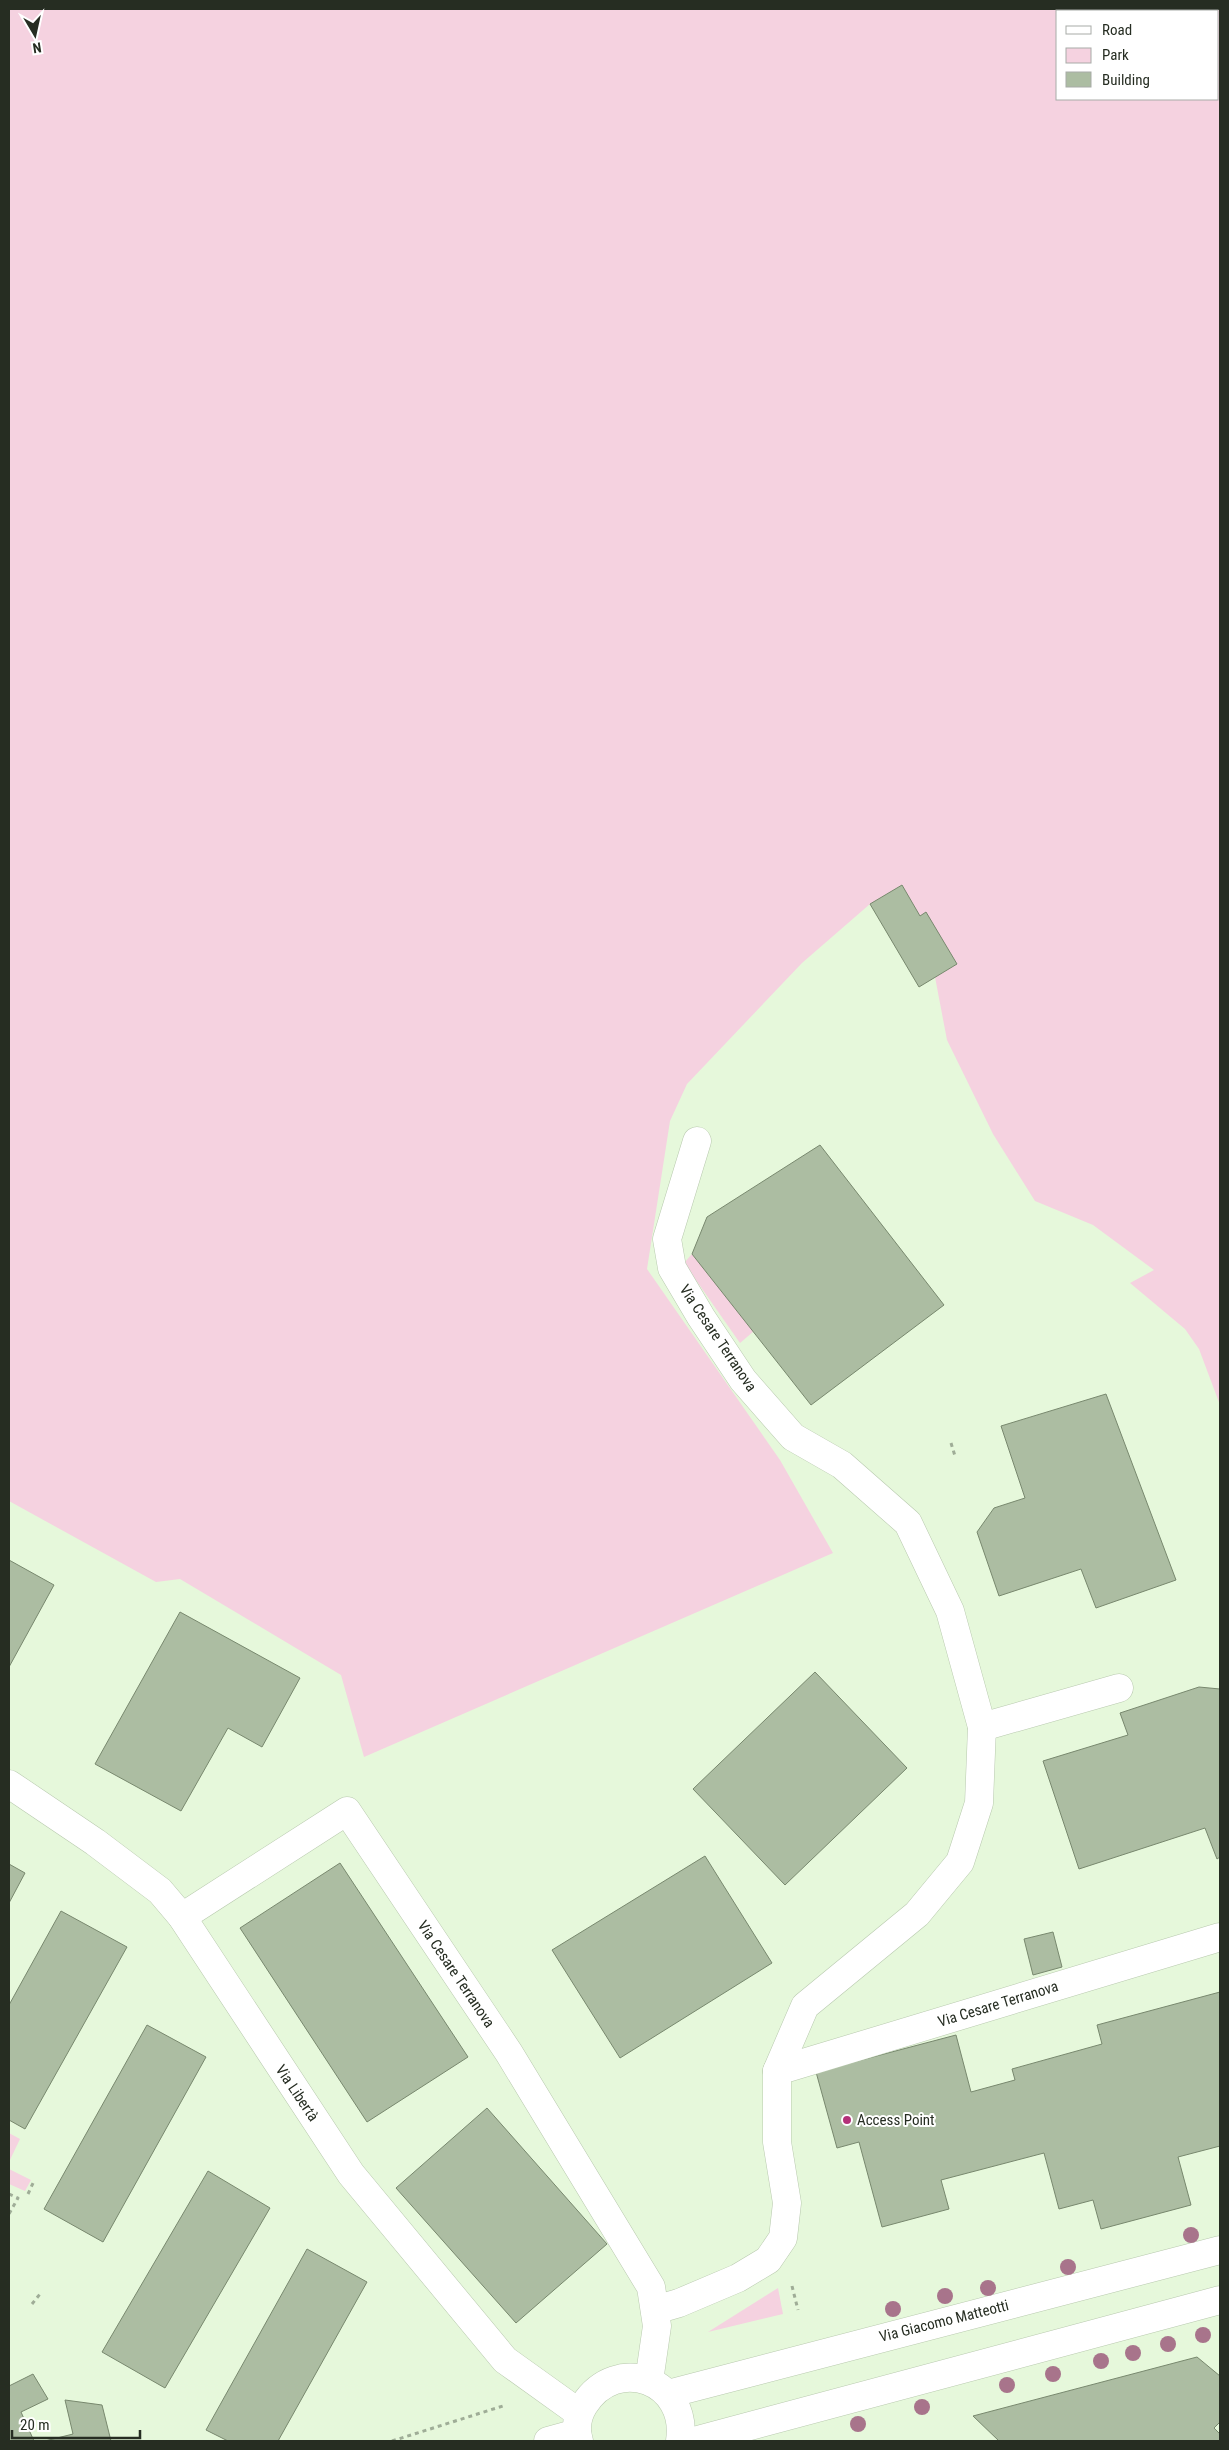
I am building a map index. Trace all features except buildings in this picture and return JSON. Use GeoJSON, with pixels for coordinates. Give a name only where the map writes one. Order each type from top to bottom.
{"type":"FeatureCollection","features":[{"type":"Feature","properties":{"kind":"street","name":"Via Cesare Terranova"},"geometry":{"type":"LineString","coordinates":[[655,2310],[680,2303],[738,2278],[768,2260],[783,2238],[787,2203],[777,2142],[777,2071],[805,2006],[918,1914],[960,1862],[979,1803],[982,1727],[950,1611],[908,1523],[842,1465],[792,1437],[743,1380],[701,1317],[672,1268],[667,1239],[697,1141]]}},
{"type":"Feature","properties":{"kind":"street"},"geometry":{"type":"LineString","coordinates":[[982,1727],[1119,1688]]}},
{"type":"Feature","properties":{"kind":"street","name":"Via Libertà"},"geometry":{"type":"LineString","coordinates":[[9,1784],[95,1842],[160,1891],[182,1917],[352,2174],[505,2360],[578,2429]]}},
{"type":"Feature","properties":{"kind":"street","name":"Via Cesare Terranova"},"geometry":{"type":"LineString","coordinates":[[182,1917],[347,1811],[509,2054],[627,2244],[651,2287],[658,2326],[659,2387]]}},
{"type":"Feature","properties":{"kind":"street","name":"Via Cesare Terranova"},"geometry":{"type":"LineString","coordinates":[[777,2071],[1220,1937]]}},
{"type":"Feature","properties":{"kind":"street","name":"Via Giacomo Matteotti"},"geometry":{"type":"LineString","coordinates":[[659,2387],[1220,2250]]}},
{"type":"Feature","properties":{"kind":"street"},"geometry":{"type":"LineString","coordinates":[[694,2441],[1220,2300]]}},
{"type":"Feature","properties":{"kind":"street"},"geometry":{"type":"LineString","coordinates":[[548,2441],[578,2429],[593,2391],[608,2382],[623,2377],[659,2387],[679,2412],[680,2441]]}},
{"type":"Feature","properties":{"kind":"path"},"geometry":{"type":"LineString","coordinates":[[951,1443],[955,1456]]}},
{"type":"Feature","properties":{"kind":"path"},"geometry":{"type":"LineString","coordinates":[[28,2194],[34,2181]]}},
{"type":"Feature","properties":{"kind":"path"},"geometry":{"type":"LineString","coordinates":[[9,2194],[18,2198],[9,2214]]}},
{"type":"Feature","properties":{"kind":"path"},"geometry":{"type":"LineString","coordinates":[[791,2283],[798,2310]]}},
{"type":"Feature","properties":{"kind":"path"},"geometry":{"type":"LineString","coordinates":[[32,2304],[40,2294]]}},
{"type":"Feature","properties":{"kind":"green space"},"geometry":{"type":"Polygon","coordinates":[[[9,9],[1220,9],[1220,1405],[1199,1349],[1185,1329],[1130,1283],[1154,1270],[1093,1225],[1035,1201],[993,1134],[947,1040],[935,977],[957,964],[926,913],[920,916],[902,885],[870,904],[802,963],[687,1084],[670,1121],[647,1269],[780,1460],[833,1553],[364,1757],[341,1675],[180,1579],[156,1582],[9,1501],[9,9]]]}},
{"type":"Feature","properties":{"kind":"green space"},"geometry":{"type":"Polygon","coordinates":[[[692,1254],[754,1331],[740,1343],[684,1263],[692,1254]]]}},
{"type":"Feature","properties":{"kind":"green space"},"geometry":{"type":"Polygon","coordinates":[[[9,2133],[20,2139],[9,2162],[9,2133]]]}},
{"type":"Feature","properties":{"kind":"green space"},"geometry":{"type":"Polygon","coordinates":[[[9,2169],[31,2180],[25,2191],[9,2184],[9,2169]]]}},
{"type":"Feature","properties":{"kind":"green space"},"geometry":{"type":"Polygon","coordinates":[[[778,2288],[783,2314],[708,2332],[778,2288]]]}},
{"type":"Feature","properties":{"kind":"place","name":"Access Point"},"geometry":{"type":"Point","coordinates":[847,2120]}}]}
